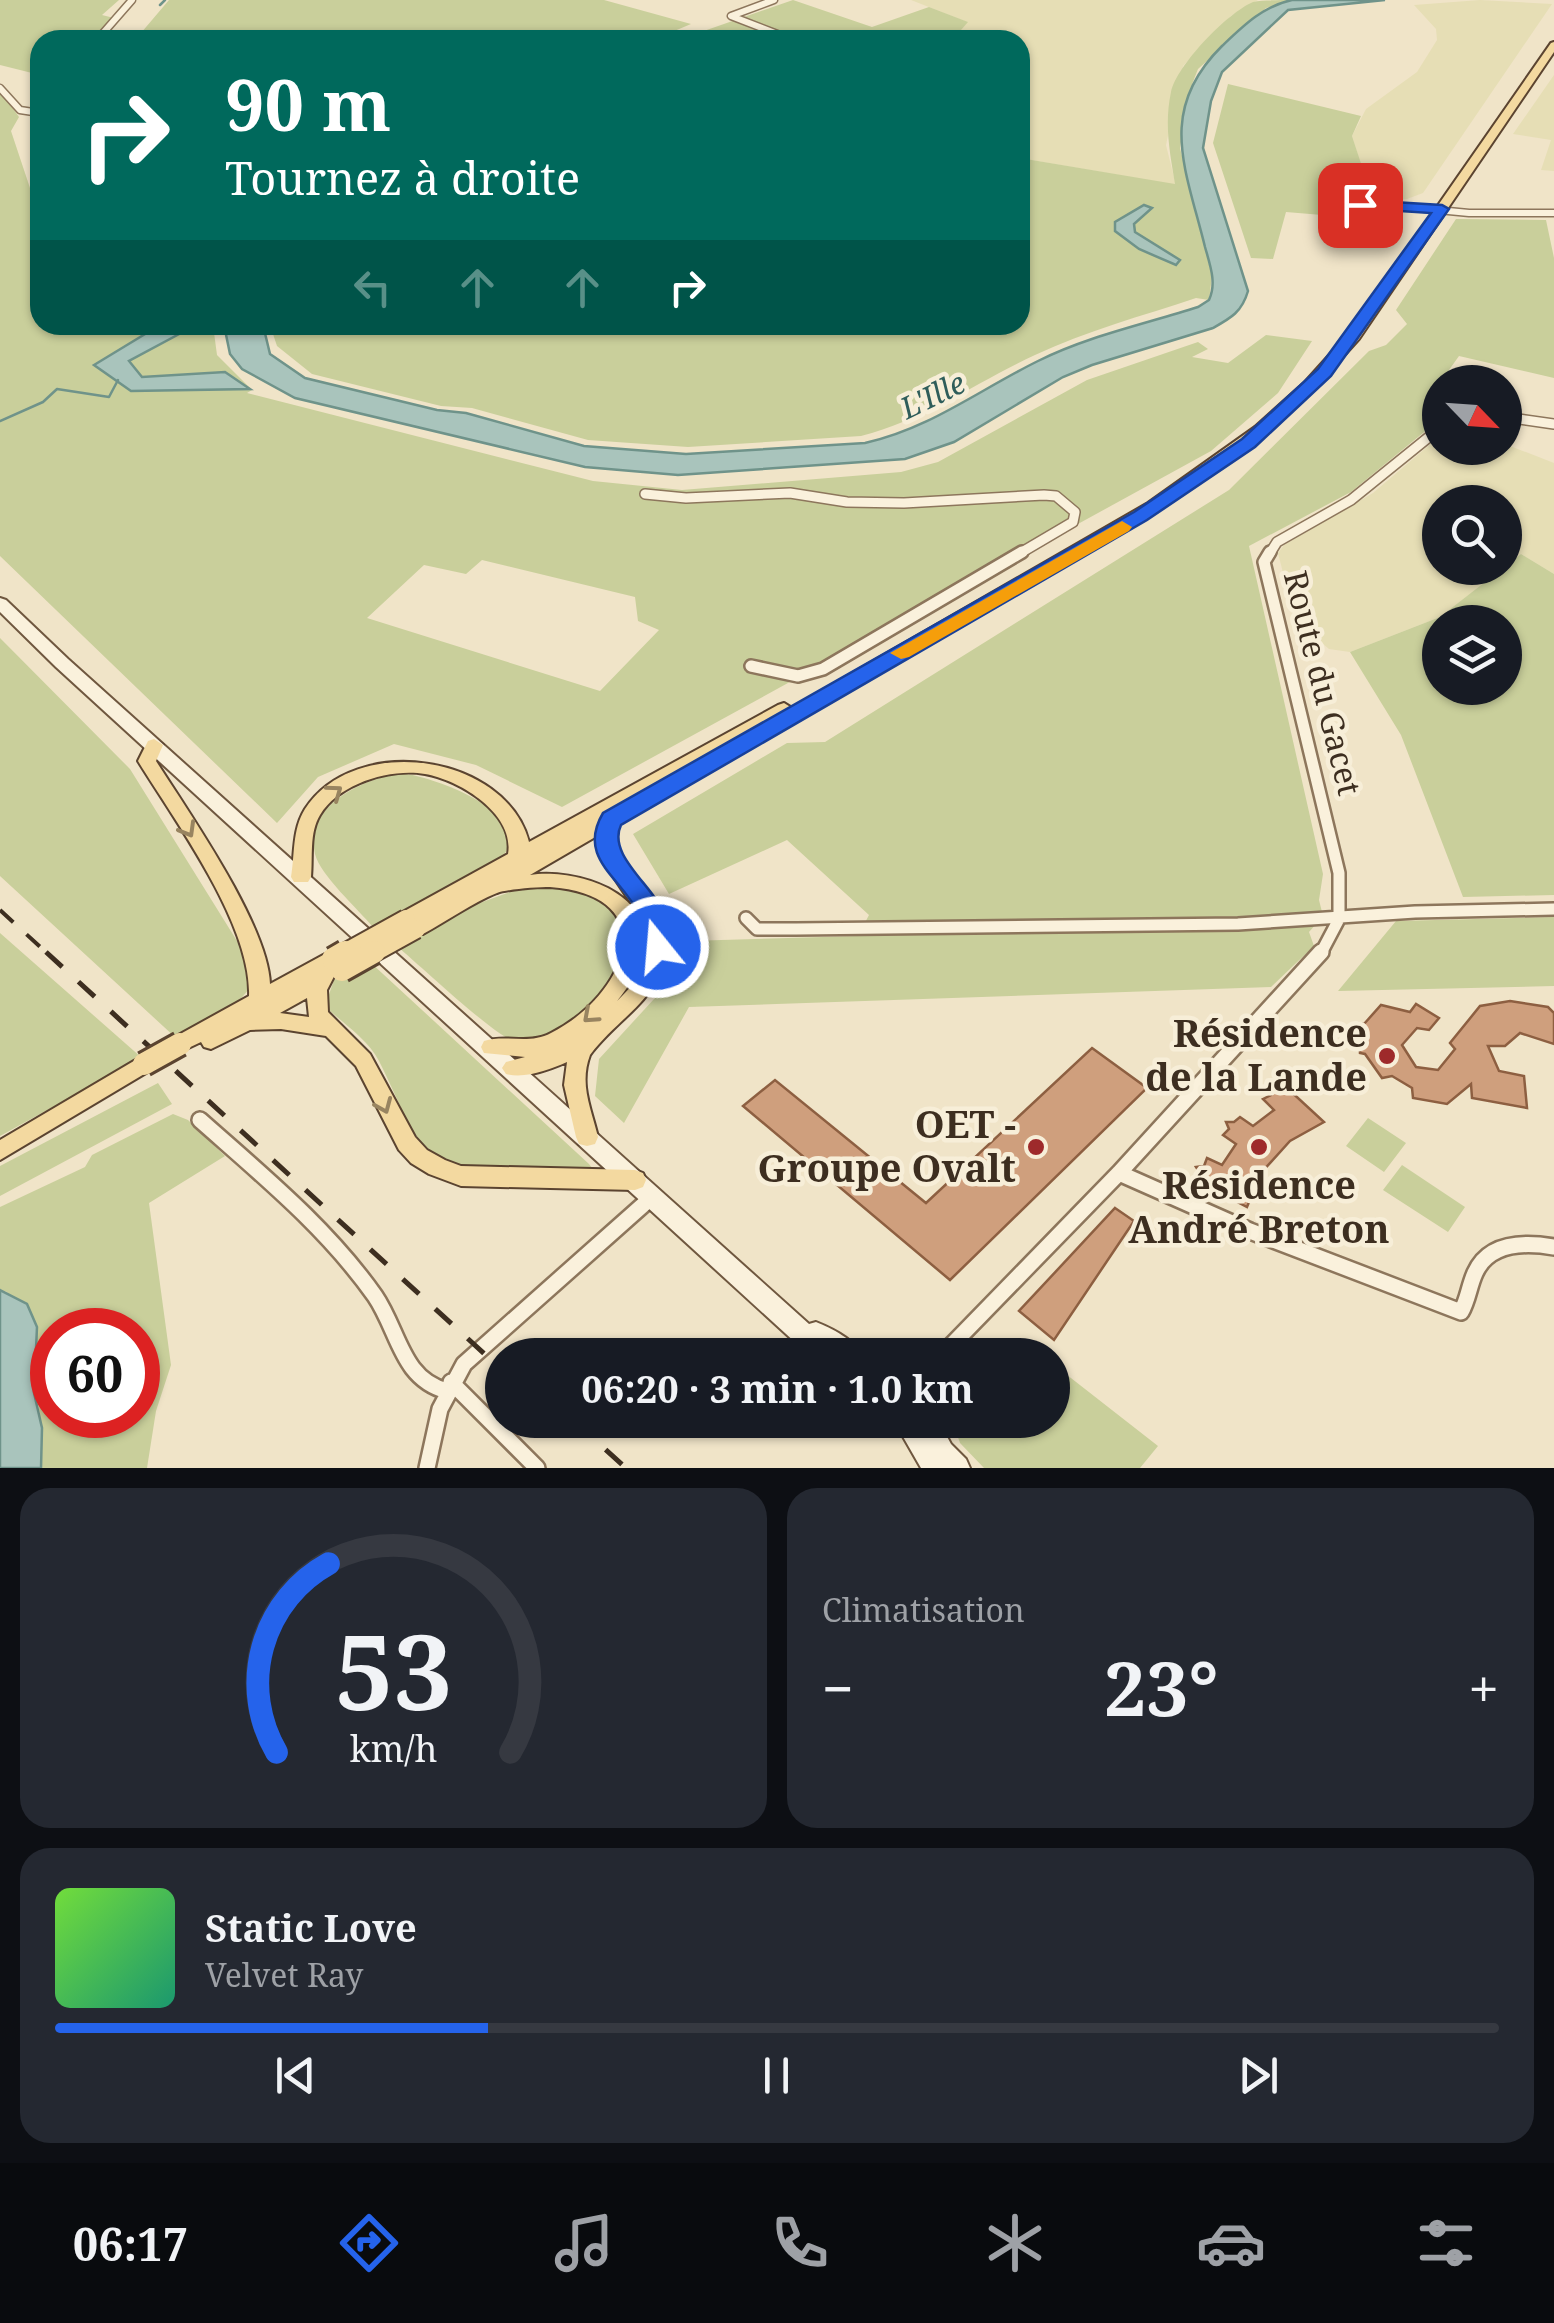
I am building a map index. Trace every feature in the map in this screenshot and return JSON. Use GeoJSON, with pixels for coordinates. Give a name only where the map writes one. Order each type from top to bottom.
{"type":"FeatureCollection","features":[{"type":"Feature","properties":{"kind":"main road"},"geometry":{"type":"LineString","coordinates":[[185,1049],[259,1000],[411,924],[517,856],[607,814],[847,687],[923,638],[1140,516],[1249,443],[1324,372],[1554,45]]}},
{"type":"Feature","properties":{"kind":"main road"},"geometry":{"type":"LineString","coordinates":[[0,602],[806,1338]]}},
{"type":"Feature","properties":{"kind":"main road"},"geometry":{"type":"LineString","coordinates":[[154,745],[147,761],[256,953],[263,979],[259,1000]]}},
{"type":"Feature","properties":{"kind":"main road"},"geometry":{"type":"LineString","coordinates":[[301,877],[304,833],[315,808],[356,778],[394,768],[430,769],[476,788],[516,826],[521,843],[517,856]]}},
{"type":"Feature","properties":{"kind":"main road"},"geometry":{"type":"LineString","coordinates":[[585,883],[570,860],[570,842],[573,835],[607,814]]}},
{"type":"Feature","properties":{"kind":"main road"},"geometry":{"type":"LineString","coordinates":[[588,1137],[574,1080],[579,1057],[644,987],[658,947],[656,922],[607,850],[607,814]]}},
{"type":"Feature","properties":{"kind":"main road"},"geometry":{"type":"LineString","coordinates":[[411,924],[487,890],[570,842]]}},
{"type":"Feature","properties":{"kind":"main road"},"geometry":{"type":"LineString","coordinates":[[487,890],[536,878],[585,883],[614,899],[633,927],[635,954],[624,979],[593,1014],[560,1038],[532,1048],[491,1047]]}},
{"type":"Feature","properties":{"kind":"main road"},"geometry":{"type":"LineString","coordinates":[[0,1151],[149,1068],[239,1026],[319,982],[337,964]]}},
{"type":"Feature","properties":{"kind":"main road"},"geometry":{"type":"LineString","coordinates":[[319,982],[316,1008],[330,1028],[363,1060],[397,1134],[428,1164],[461,1176],[644,1189]]}},
{"type":"Feature","properties":{"kind":"main road"},"geometry":{"type":"LineString","coordinates":[[239,1026],[282,1020],[330,1028]]}},
{"type":"Feature","properties":{"kind":"main road"},"geometry":{"type":"LineString","coordinates":[[513,1068],[546,1062],[589,1042]]}},
{"type":"Feature","properties":{"kind":"main road"},"geometry":{"type":"LineString","coordinates":[[753,1292],[824,1338]]}},
{"type":"Feature","properties":{"kind":"main road"},"geometry":{"type":"LineString","coordinates":[[918,1438],[935,1468]]}},
{"type":"Feature","properties":{"kind":"main road"},"geometry":{"type":"LineString","coordinates":[[934,1438],[957,1468]]}},
{"type":"Feature","properties":{"kind":"street"},"geometry":{"type":"LineString","coordinates":[[106,30],[132,0]]}},
{"type":"Feature","properties":{"kind":"street"},"geometry":{"type":"LineString","coordinates":[[767,30],[731,16],[774,0]]}},
{"type":"Feature","properties":{"kind":"street"},"geometry":{"type":"LineString","coordinates":[[0,88],[20,110],[30,112]]}},
{"type":"Feature","properties":{"kind":"street"},"geometry":{"type":"LineString","coordinates":[[1356,202],[1489,214],[1554,212]]}},
{"type":"Feature","properties":{"kind":"street"},"geometry":{"type":"LineString","coordinates":[[1522,419],[1554,424]]}},
{"type":"Feature","properties":{"kind":"street","name":"Route du Gacet"},"geometry":{"type":"LineString","coordinates":[[1339,919],[1341,895],[1335,849],[1264,562],[1277,542],[1351,500],[1422,443]]}},
{"type":"Feature","properties":{"kind":"street"},"geometry":{"type":"LineString","coordinates":[[645,494],[686,498],[790,493],[846,502],[904,503],[1044,495],[1056,496],[1076,512],[1074,522],[823,669],[798,676],[751,666]]}},
{"type":"Feature","properties":{"kind":"street"},"geometry":{"type":"LineString","coordinates":[[746,918],[758,930],[1339,919],[1415,912],[1554,909]]}},
{"type":"Feature","properties":{"kind":"street"},"geometry":{"type":"LineString","coordinates":[[964,1338],[1284,998],[1320,955],[1339,919]]}},
{"type":"Feature","properties":{"kind":"street"},"geometry":{"type":"LineString","coordinates":[[200,1120],[356,1268],[384,1310],[420,1384],[449,1386],[481,1408],[537,1468]]}},
{"type":"Feature","properties":{"kind":"street"},"geometry":{"type":"LineString","coordinates":[[1119,1173],[1250,1231],[1461,1312],[1470,1300],[1475,1272],[1490,1252],[1517,1244],[1554,1247]]}},
{"type":"Feature","properties":{"kind":"street"},"geometry":{"type":"LineString","coordinates":[[427,1468],[436,1420],[449,1386],[488,1342],[637,1207],[644,1189]]}},
{"type":"Feature","properties":{"kind":"shaded area"},"geometry":{"type":"Polygon","coordinates":[[[911,0],[1258,0],[1231,16],[1183,66],[1166,145],[1176,185],[1030,160],[1030,30],[960,30],[967,22],[911,0]]]}},
{"type":"Feature","properties":{"kind":"shaded area"},"geometry":{"type":"Polygon","coordinates":[[[1480,0],[1552,4],[1423,193],[1407,199],[1372,200],[1352,136],[1366,109],[1417,72],[1437,40],[1436,29],[1414,5],[1480,0]]]}},
{"type":"Feature","properties":{"kind":"shaded area"},"geometry":{"type":"Polygon","coordinates":[[[1554,75],[1554,171],[1541,170],[1551,140],[1513,134],[1554,75]]]}},
{"type":"Feature","properties":{"kind":"shaded area"},"geometry":{"type":"Polygon","coordinates":[[[1422,451],[1422,465],[1522,465],[1522,451],[1554,463],[1554,574],[1522,555],[1522,485],[1422,485],[1422,585],[1482,585],[1456,605],[1422,605],[1422,624],[1350,652],[1329,649],[1295,620],[1278,553],[1284,545],[1373,493],[1422,451]]]}},
{"type":"Feature","properties":{"kind":"green space"},"geometry":{"type":"Polygon","coordinates":[[[0,0],[119,0],[102,15],[114,18],[103,30],[30,30],[30,72],[0,65],[0,0]]]}},
{"type":"Feature","properties":{"kind":"green space"},"geometry":{"type":"Polygon","coordinates":[[[169,0],[604,0],[691,24],[677,30],[144,30],[169,0]]]}},
{"type":"Feature","properties":{"kind":"green space"},"geometry":{"type":"Polygon","coordinates":[[[793,0],[872,27],[929,7],[968,22],[961,30],[707,30],[793,0]]]}},
{"type":"Feature","properties":{"kind":"green space"},"geometry":{"type":"Polygon","coordinates":[[[1292,0],[1266,8],[1198,69],[1189,92],[1180,148],[1212,276],[1209,300],[1196,298],[1074,338],[885,429],[861,436],[688,447],[588,440],[472,408],[441,406],[312,374],[277,346],[273,335],[1030,335],[1030,160],[1175,184],[1168,116],[1175,81],[1204,41],[1230,17],[1253,2],[1292,0]]]}},
{"type":"Feature","properties":{"kind":"green space"},"geometry":{"type":"Polygon","coordinates":[[[1228,84],[1361,116],[1352,136],[1371,194],[1344,197],[1345,209],[1334,216],[1286,212],[1273,259],[1251,258],[1213,143],[1228,84]]]}},
{"type":"Feature","properties":{"kind":"green space"},"geometry":{"type":"Polygon","coordinates":[[[0,90],[19,117],[11,131],[30,188],[30,335],[214,335],[217,355],[252,390],[247,393],[593,481],[682,490],[901,472],[938,462],[1087,380],[1198,342],[1208,349],[1192,357],[1228,363],[1266,335],[1312,341],[1278,393],[1211,451],[562,807],[476,765],[394,744],[318,777],[277,823],[0,556],[0,90]],[[482,560],[466,574],[424,565],[367,618],[600,691],[659,630],[638,621],[635,597],[482,560]]]}},
{"type":"Feature","properties":{"kind":"green space"},"geometry":{"type":"Polygon","coordinates":[[[1456,219],[1546,220],[1554,258],[1554,378],[1522,371],[1522,365],[1498,365],[1459,356],[1453,365],[1422,365],[1422,434],[1351,492],[1249,546],[1323,874],[1319,900],[1323,916],[1309,932],[1314,946],[1271,987],[689,1007],[624,1123],[595,1096],[599,1059],[665,987],[688,941],[858,936],[869,915],[787,840],[669,894],[633,834],[787,743],[825,742],[1229,490],[1369,351],[1386,345],[1407,324],[1396,310],[1456,219]]]}},
{"type":"Feature","properties":{"kind":"green space"},"geometry":{"type":"Polygon","coordinates":[[[1522,555],[1554,574],[1554,895],[1463,897],[1401,735],[1350,652],[1422,624],[1422,705],[1522,705],[1522,605],[1455,605],[1481,585],[1522,585],[1522,555]]]}},
{"type":"Feature","properties":{"kind":"green space"},"geometry":{"type":"Polygon","coordinates":[[[0,638],[130,769],[247,957],[254,980],[240,1000],[176,1038],[0,876],[0,638]]]}},
{"type":"Feature","properties":{"kind":"green space"},"geometry":{"type":"Polygon","coordinates":[[[400,773],[433,781],[474,799],[504,824],[509,839],[504,855],[373,927],[324,872],[315,854],[314,837],[318,822],[339,798],[369,782],[400,773]]]}},
{"type":"Feature","properties":{"kind":"green space"},"geometry":{"type":"Polygon","coordinates":[[[532,884],[593,894],[618,912],[627,936],[622,962],[608,988],[586,1011],[561,1029],[534,1040],[510,1039],[472,1012],[398,947],[466,908],[532,884]]]}},
{"type":"Feature","properties":{"kind":"green space"},"geometry":{"type":"Polygon","coordinates":[[[1554,917],[1554,986],[1338,991],[1396,921],[1554,917]]]}},
{"type":"Feature","properties":{"kind":"green space"},"geometry":{"type":"Polygon","coordinates":[[[0,933],[142,1058],[0,1136],[0,933]]]}},
{"type":"Feature","properties":{"kind":"green space"},"geometry":{"type":"Polygon","coordinates":[[[370,962],[592,1168],[567,1172],[487,1169],[460,1165],[426,1148],[414,1133],[374,1053],[325,1006],[334,980],[370,962]]]}},
{"type":"Feature","properties":{"kind":"green space"},"geometry":{"type":"Polygon","coordinates":[[[158,1083],[172,1104],[0,1196],[0,1166],[158,1083]]]}},
{"type":"Feature","properties":{"kind":"green space"},"geometry":{"type":"Polygon","coordinates":[[[173,1114],[188,1120],[225,1156],[149,1203],[171,1365],[160,1399],[160,1308],[30,1308],[30,1368],[7,1292],[0,1290],[0,1207],[85,1167],[92,1155],[173,1114]]]}},
{"type":"Feature","properties":{"kind":"green space"},"geometry":{"type":"Polygon","coordinates":[[[1368,1118],[1406,1143],[1384,1172],[1346,1146],[1368,1118]]]}},
{"type":"Feature","properties":{"kind":"green space"},"geometry":{"type":"Polygon","coordinates":[[[1402,1165],[1465,1207],[1448,1232],[1383,1190],[1402,1165]]]}},
{"type":"Feature","properties":{"kind":"green space"},"geometry":{"type":"Polygon","coordinates":[[[1070,1377],[1158,1446],[1140,1468],[984,1468],[958,1438],[1070,1438],[1070,1377]]]}},
{"type":"Feature","properties":{"kind":"green space"},"geometry":{"type":"Polygon","coordinates":[[[42,1438],[152,1438],[147,1468],[41,1468],[42,1438]]]}},
{"type":"Feature","properties":{"kind":"water"},"geometry":{"type":"Polygon","coordinates":[[[1385,0],[1288,10],[1222,72],[1211,101],[1203,148],[1248,291],[1239,309],[1213,328],[1063,377],[954,442],[905,459],[678,475],[585,467],[295,398],[242,369],[230,354],[226,335],[265,335],[270,354],[305,378],[437,410],[466,413],[584,446],[686,454],[865,443],[888,437],[932,419],[1057,352],[1198,307],[1209,300],[1212,274],[1185,166],[1183,118],[1189,94],[1202,70],[1222,46],[1263,12],[1282,3],[1385,0]]]}},
{"type":"Feature","properties":{"kind":"water"},"geometry":{"type":"Polygon","coordinates":[[[1144,205],[1152,208],[1134,224],[1135,232],[1180,260],[1176,265],[1139,249],[1115,231],[1115,222],[1144,205]]]}},
{"type":"Feature","properties":{"kind":"water"},"geometry":{"type":"Polygon","coordinates":[[[144,335],[177,335],[129,361],[142,377],[225,372],[250,389],[131,391],[94,365],[144,335]]]}},
{"type":"Feature","properties":{"kind":"water"},"geometry":{"type":"Polygon","coordinates":[[[0,1290],[27,1304],[30,1311],[30,1438],[42,1438],[41,1468],[0,1468],[0,1290]]]}},
{"type":"Feature","properties":{"kind":"building","name":"Résidence de la Lande"},"geometry":{"type":"Polygon","coordinates":[[[1510,1001],[1548,1007],[1554,1013],[1554,1044],[1520,1033],[1505,1046],[1488,1046],[1499,1071],[1524,1076],[1527,1108],[1472,1098],[1471,1084],[1447,1104],[1413,1098],[1412,1088],[1392,1076],[1382,1078],[1365,1054],[1360,1053],[1359,1023],[1364,1024],[1381,1005],[1410,1012],[1416,1004],[1439,1018],[1429,1030],[1417,1028],[1402,1045],[1416,1067],[1438,1070],[1455,1049],[1450,1043],[1480,1006],[1510,1001]]]}},
{"type":"Feature","properties":{"kind":"building","name":"OET - Groupe Ovalt"},"geometry":{"type":"Polygon","coordinates":[[[1092,1048],[1147,1088],[950,1280],[743,1106],[775,1080],[926,1203],[1092,1048]]]}},
{"type":"Feature","properties":{"kind":"building","name":"Résidence André Breton"},"geometry":{"type":"Polygon","coordinates":[[[1286,1087],[1324,1122],[1290,1141],[1261,1173],[1247,1207],[1197,1181],[1200,1173],[1196,1167],[1204,1166],[1207,1158],[1222,1165],[1236,1144],[1223,1135],[1229,1129],[1226,1122],[1240,1117],[1253,1126],[1274,1110],[1263,1099],[1271,1095],[1271,1088],[1278,1091],[1286,1087]]]}},
{"type":"Feature","properties":{"kind":"building"},"geometry":{"type":"Polygon","coordinates":[[[1115,1208],[1134,1221],[1055,1338],[1019,1311],[1115,1208]]]}},
{"type":"Feature","properties":{"kind":"waterway"},"geometry":{"type":"LineString","coordinates":[[160,5],[165,0]]}},
{"type":"Feature","properties":{"kind":"waterway"},"geometry":{"type":"LineString","coordinates":[[0,421],[43,402],[57,389],[109,397],[118,380]]}},
{"type":"Feature","properties":{"kind":"railway"},"geometry":{"type":"LineString","coordinates":[[0,910],[49,955]]}},
{"type":"Feature","properties":{"kind":"railway"},"geometry":{"type":"LineString","coordinates":[[46,952],[485,1354]]}},
{"type":"Feature","properties":{"kind":"railway"},"geometry":{"type":"LineString","coordinates":[[593,1438],[626,1468]]}},
{"type":"Feature","properties":{"kind":"slow traffic"},"geometry":{"type":"LineString","coordinates":[[901,653],[1122,527]]}},
{"type":"Feature","properties":{"kind":"place","name":"Résidence de la Lande"},"geometry":{"type":"Point","coordinates":[1387,1056]}},
{"type":"Feature","properties":{"kind":"place","name":"OET - Groupe Ovalt"},"geometry":{"type":"Point","coordinates":[1036,1147]}},
{"type":"Feature","properties":{"kind":"place","name":"Résidence André Breton"},"geometry":{"type":"Point","coordinates":[1259,1147]}},
{"type":"Feature","properties":{"kind":"route"},"geometry":{"type":"LineString","coordinates":[[658,947],[656,922],[604,843],[611,819],[1140,516],[1249,443],[1289,408],[1354,336],[1442,209],[1360,205]]}},
{"type":"Feature","properties":{"kind":"water label","name":"L'Ille"},"geometry":{"type":"Point","coordinates":[933,396]}}]}
